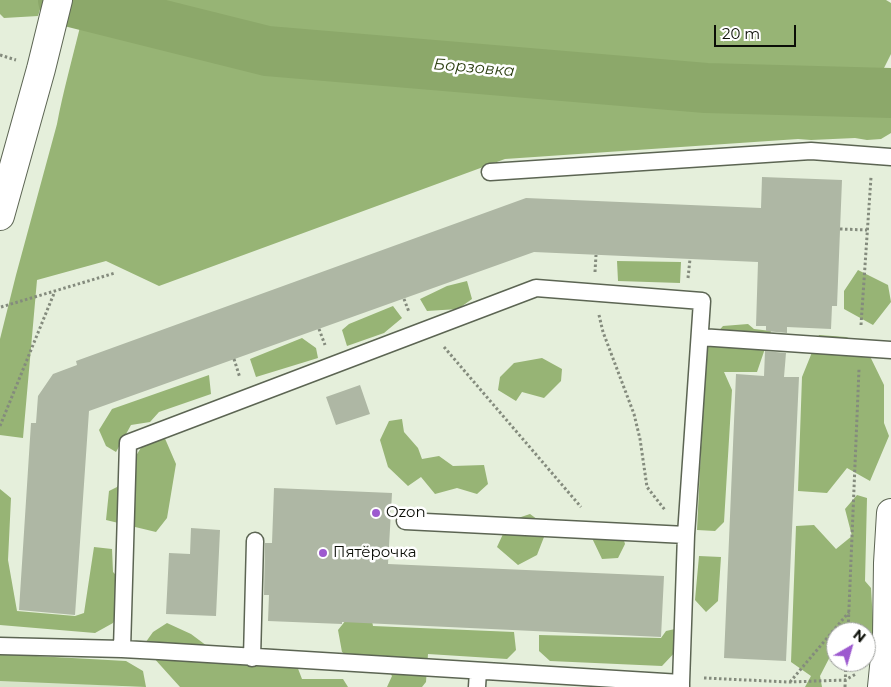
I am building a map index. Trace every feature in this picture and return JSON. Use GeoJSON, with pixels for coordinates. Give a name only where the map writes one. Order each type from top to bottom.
{"type":"FeatureCollection","features":[{"type":"Feature","properties":{"kind":"street"},"geometry":{"type":"LineString","coordinates":[[0,216],[58,0]]}},
{"type":"Feature","properties":{"kind":"street"},"geometry":{"type":"LineString","coordinates":[[886,670],[891,513]]}},
{"type":"Feature","properties":{"kind":"lane"},"geometry":{"type":"LineString","coordinates":[[490,172],[811,151],[891,157]]}},
{"type":"Feature","properties":{"kind":"lane"},"geometry":{"type":"LineString","coordinates":[[0,646],[122,649],[252,658],[477,679],[681,685],[686,535],[702,301],[536,288],[128,444],[122,649]]}},
{"type":"Feature","properties":{"kind":"lane"},"geometry":{"type":"LineString","coordinates":[[700,337],[891,350]]}},
{"type":"Feature","properties":{"kind":"lane"},"geometry":{"type":"LineString","coordinates":[[405,521],[686,535]]}},
{"type":"Feature","properties":{"kind":"lane"},"geometry":{"type":"LineString","coordinates":[[252,658],[255,541]]}},
{"type":"Feature","properties":{"kind":"path"},"geometry":{"type":"LineString","coordinates":[[848,622],[860,348],[873,156]]}},
{"type":"Feature","properties":{"kind":"path"},"geometry":{"type":"LineString","coordinates":[[840,229],[867,230]]}},
{"type":"Feature","properties":{"kind":"path"},"geometry":{"type":"LineString","coordinates":[[1,307],[115,273]]}},
{"type":"Feature","properties":{"kind":"path"},"geometry":{"type":"LineString","coordinates":[[0,426],[55,291]]}},
{"type":"Feature","properties":{"kind":"path"},"geometry":{"type":"LineString","coordinates":[[594,292],[603,332],[634,414],[640,439],[646,487],[686,535]]}},
{"type":"Feature","properties":{"kind":"path"},"geometry":{"type":"LineString","coordinates":[[428,329],[601,531]]}},
{"type":"Feature","properties":{"kind":"path"},"geometry":{"type":"LineString","coordinates":[[789,682],[849,612]]}},
{"type":"Feature","properties":{"kind":"path"},"geometry":{"type":"LineString","coordinates":[[681,685],[701,677],[789,682],[845,680],[886,670]]}},
{"type":"Feature","properties":{"kind":"path"},"geometry":{"type":"LineString","coordinates":[[845,672],[845,687]]}},
{"type":"Feature","properties":{"kind":"shaded area"},"geometry":{"type":"Polygon","coordinates":[[[0,678],[130,687],[0,687],[0,678]]]}},
{"type":"Feature","properties":{"kind":"green space"},"geometry":{"type":"Polygon","coordinates":[[[0,0],[43,0],[38,16],[4,18],[0,14],[0,0]]]}},
{"type":"Feature","properties":{"kind":"green space"},"geometry":{"type":"Polygon","coordinates":[[[109,0],[886,0],[891,3],[891,54],[876,84],[885,106],[891,102],[891,133],[881,139],[867,140],[855,138],[798,139],[505,159],[159,286],[106,261],[37,280],[23,438],[0,435],[0,339],[16,275],[57,124],[80,27],[100,22],[109,0]]]}},
{"type":"Feature","properties":{"kind":"green space"},"geometry":{"type":"Polygon","coordinates":[[[617,261],[681,262],[680,283],[618,281],[617,261]]]}},
{"type":"Feature","properties":{"kind":"green space"},"geometry":{"type":"Polygon","coordinates":[[[858,270],[888,285],[891,302],[873,325],[844,309],[844,291],[858,270]]]}},
{"type":"Feature","properties":{"kind":"green space"},"geometry":{"type":"Polygon","coordinates":[[[467,281],[472,299],[458,309],[427,311],[420,299],[447,286],[467,281]]]}},
{"type":"Feature","properties":{"kind":"green space"},"geometry":{"type":"Polygon","coordinates":[[[393,306],[402,318],[384,333],[347,346],[342,330],[349,324],[393,306]]]}},
{"type":"Feature","properties":{"kind":"green space"},"geometry":{"type":"Polygon","coordinates":[[[748,324],[754,329],[771,331],[757,372],[724,372],[732,390],[724,522],[715,531],[697,530],[706,345],[723,326],[748,324]]]}},
{"type":"Feature","properties":{"kind":"green space"},"geometry":{"type":"Polygon","coordinates":[[[819,335],[846,337],[864,344],[884,385],[884,423],[889,436],[870,481],[847,468],[827,493],[798,491],[802,377],[819,335]]]}},
{"type":"Feature","properties":{"kind":"green space"},"geometry":{"type":"Polygon","coordinates":[[[302,338],[316,348],[318,358],[256,377],[250,359],[302,338]]]}},
{"type":"Feature","properties":{"kind":"green space"},"geometry":{"type":"Polygon","coordinates":[[[542,358],[562,369],[561,381],[544,398],[522,392],[516,401],[498,390],[500,377],[514,363],[542,358]]]}},
{"type":"Feature","properties":{"kind":"green space"},"geometry":{"type":"Polygon","coordinates":[[[209,375],[211,394],[159,412],[150,422],[131,425],[116,452],[106,446],[99,430],[112,409],[209,375]]]}},
{"type":"Feature","properties":{"kind":"green space"},"geometry":{"type":"Polygon","coordinates":[[[402,419],[404,432],[418,448],[422,459],[439,456],[453,466],[484,465],[488,484],[477,494],[457,488],[435,494],[421,477],[408,486],[388,467],[380,440],[389,421],[402,419]]]}},
{"type":"Feature","properties":{"kind":"green space"},"geometry":{"type":"Polygon","coordinates":[[[160,427],[176,464],[167,518],[156,532],[106,520],[109,491],[117,487],[142,446],[160,427]]]}},
{"type":"Feature","properties":{"kind":"green space"},"geometry":{"type":"Polygon","coordinates":[[[0,489],[11,498],[8,560],[17,611],[75,616],[84,613],[94,547],[112,549],[113,572],[120,579],[118,615],[113,623],[95,633],[0,625],[0,489]]]}},
{"type":"Feature","properties":{"kind":"green space"},"geometry":{"type":"Polygon","coordinates":[[[857,495],[867,498],[865,581],[871,588],[873,622],[826,622],[826,664],[820,676],[822,687],[805,687],[811,676],[791,662],[796,526],[814,525],[836,549],[852,536],[845,509],[857,495]]]}},
{"type":"Feature","properties":{"kind":"green space"},"geometry":{"type":"Polygon","coordinates":[[[530,514],[541,522],[544,537],[537,555],[518,565],[497,547],[509,521],[530,514]]]}},
{"type":"Feature","properties":{"kind":"green space"},"geometry":{"type":"Polygon","coordinates":[[[620,527],[625,544],[618,558],[602,559],[591,536],[620,527]]]}},
{"type":"Feature","properties":{"kind":"green space"},"geometry":{"type":"Polygon","coordinates":[[[699,556],[721,557],[718,601],[706,612],[695,600],[699,556]]]}},
{"type":"Feature","properties":{"kind":"green space"},"geometry":{"type":"Polygon","coordinates":[[[350,615],[371,616],[373,626],[514,632],[516,650],[507,659],[428,654],[426,682],[422,687],[387,687],[392,676],[382,662],[351,658],[342,652],[338,630],[350,615]]]}},
{"type":"Feature","properties":{"kind":"green space"},"geometry":{"type":"Polygon","coordinates":[[[167,623],[191,634],[211,649],[292,653],[302,679],[343,679],[348,687],[180,687],[143,646],[153,632],[167,623]]]}},
{"type":"Feature","properties":{"kind":"green space"},"geometry":{"type":"Polygon","coordinates":[[[675,629],[678,649],[662,666],[550,661],[539,651],[539,635],[661,638],[666,631],[675,629]]]}},
{"type":"Feature","properties":{"kind":"green space"},"geometry":{"type":"Polygon","coordinates":[[[0,654],[126,661],[143,671],[146,687],[0,681],[0,654]]]}},
{"type":"Feature","properties":{"kind":"building"},"geometry":{"type":"Polygon","coordinates":[[[762,177],[842,180],[837,306],[832,306],[831,329],[787,327],[787,333],[766,331],[766,326],[756,326],[758,262],[534,252],[89,411],[75,615],[19,610],[31,423],[36,423],[38,396],[53,374],[77,365],[76,361],[526,198],[761,208],[762,177]]]}},
{"type":"Feature","properties":{"kind":"building"},"geometry":{"type":"Polygon","coordinates":[[[765,351],[786,353],[784,377],[799,377],[786,661],[724,658],[736,374],[764,376],[765,351]]]}},
{"type":"Feature","properties":{"kind":"building"},"geometry":{"type":"Polygon","coordinates":[[[360,385],[370,414],[336,425],[326,397],[360,385]]]}},
{"type":"Feature","properties":{"kind":"building"},"geometry":{"type":"Polygon","coordinates":[[[274,488],[392,493],[388,564],[664,576],[661,637],[342,622],[342,624],[268,621],[269,595],[264,595],[265,543],[272,543],[274,488]]]}},
{"type":"Feature","properties":{"kind":"building"},"geometry":{"type":"Polygon","coordinates":[[[191,528],[220,530],[216,616],[166,614],[169,553],[190,554],[191,528]]]}},
{"type":"Feature","properties":{"kind":"waterway","name":"Борзовка"},"geometry":{"type":"LineString","coordinates":[[63,0],[267,51],[706,88],[891,93]]}},
{"type":"Feature","properties":{"kind":"place","name":"Ozon"},"geometry":{"type":"Point","coordinates":[376,513]}},
{"type":"Feature","properties":{"kind":"place","name":"Пятёрочка"},"geometry":{"type":"Point","coordinates":[323,553]}}]}
